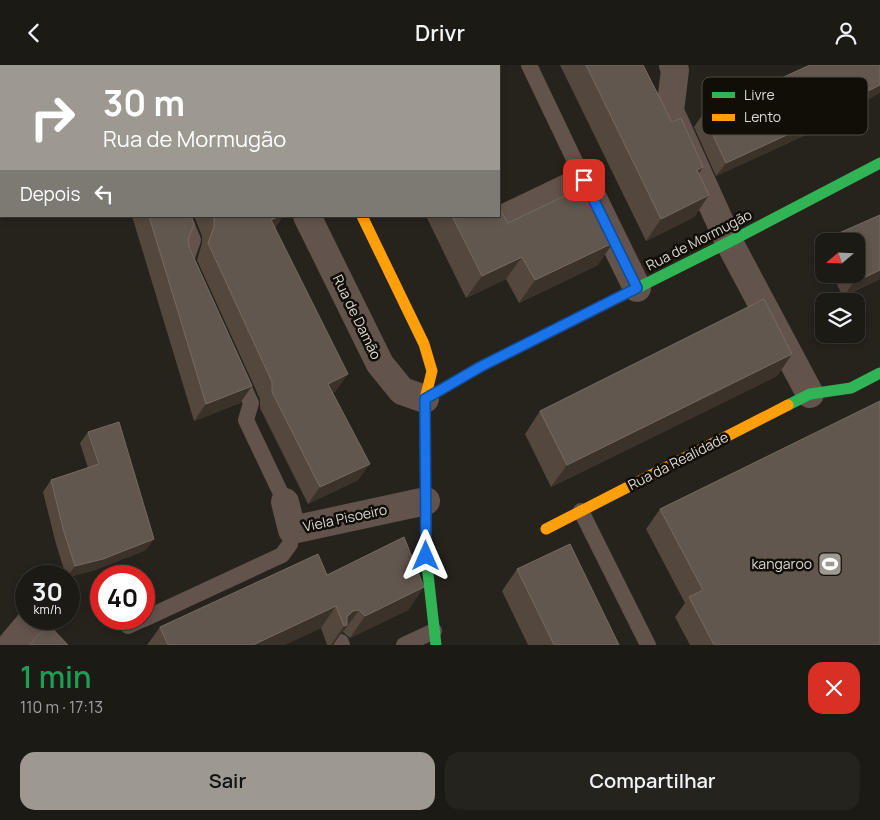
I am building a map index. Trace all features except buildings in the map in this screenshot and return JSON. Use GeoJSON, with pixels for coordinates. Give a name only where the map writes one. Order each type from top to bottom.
{"type":"FeatureCollection","features":[{"type":"Feature","properties":{"kind":"street"},"geometry":{"type":"LineString","coordinates":[[673,65],[675,70],[670,111],[729,242],[810,394]]}},
{"type":"Feature","properties":{"kind":"street","name":"Rua de Mormugão"},"geometry":{"type":"LineString","coordinates":[[425,399],[480,367],[729,242],[880,163]]}},
{"type":"Feature","properties":{"kind":"street"},"geometry":{"type":"LineString","coordinates":[[494,217],[496,222],[584,180],[637,288]]}},
{"type":"Feature","properties":{"kind":"street","name":"Rua de Damão"},"geometry":{"type":"LineString","coordinates":[[307,217],[380,364],[402,391],[425,399]]}},
{"type":"Feature","properties":{"kind":"street"},"geometry":{"type":"LineString","coordinates":[[362,217],[424,344],[432,371],[425,399],[426,556],[435,638]]}},
{"type":"Feature","properties":{"kind":"street","name":"Rua da Realidade"},"geometry":{"type":"LineString","coordinates":[[546,529],[810,394],[851,388],[880,373]]}},
{"type":"Feature","properties":{"kind":"street","name":"Viela Pisoeiro"},"geometry":{"type":"LineString","coordinates":[[285,502],[292,530],[426,501]]}},
{"type":"Feature","properties":{"kind":"street"},"geometry":{"type":"LineString","coordinates":[[10,645],[23,630]]}},
{"type":"Feature","properties":{"kind":"lane"},"geometry":{"type":"LineString","coordinates":[[529,65],[584,180]]}},
{"type":"Feature","properties":{"kind":"lane"},"geometry":{"type":"LineString","coordinates":[[183,217],[194,240],[186,261],[198,287]]}},
{"type":"Feature","properties":{"kind":"lane"},"geometry":{"type":"LineString","coordinates":[[230,358],[250,403],[246,421],[285,502]]}},
{"type":"Feature","properties":{"kind":"lane"},"geometry":{"type":"LineString","coordinates":[[581,511],[648,645]]}},
{"type":"Feature","properties":{"kind":"lane"},"geometry":{"type":"LineString","coordinates":[[155,614],[282,555],[290,545],[292,530]]}},
{"type":"Feature","properties":{"kind":"lane"},"geometry":{"type":"LineString","coordinates":[[404,645],[435,638]]}},
{"type":"Feature","properties":{"kind":"traffic: fast"},"geometry":{"type":"LineString","coordinates":[[425,399],[480,367],[729,242],[880,163]]}},
{"type":"Feature","properties":{"kind":"traffic: fast"},"geometry":{"type":"LineString","coordinates":[[788,405],[810,394],[851,388],[880,373]]}},
{"type":"Feature","properties":{"kind":"traffic: fast"},"geometry":{"type":"LineString","coordinates":[[425,411],[426,556],[436,645]]}},
{"type":"Feature","properties":{"kind":"traffic: slow"},"geometry":{"type":"LineString","coordinates":[[362,217],[424,344],[432,371],[425,399],[425,411]]}},
{"type":"Feature","properties":{"kind":"traffic: slow"},"geometry":{"type":"LineString","coordinates":[[546,529],[788,405]]}},
{"type":"Feature","properties":{"kind":"place","name":"kangaroo"},"geometry":{"type":"Point","coordinates":[830,564]}},
{"type":"Feature","properties":{"kind":"route"},"geometry":{"type":"LineString","coordinates":[[426,556],[425,399],[480,367],[637,288],[584,180]]}}]}
